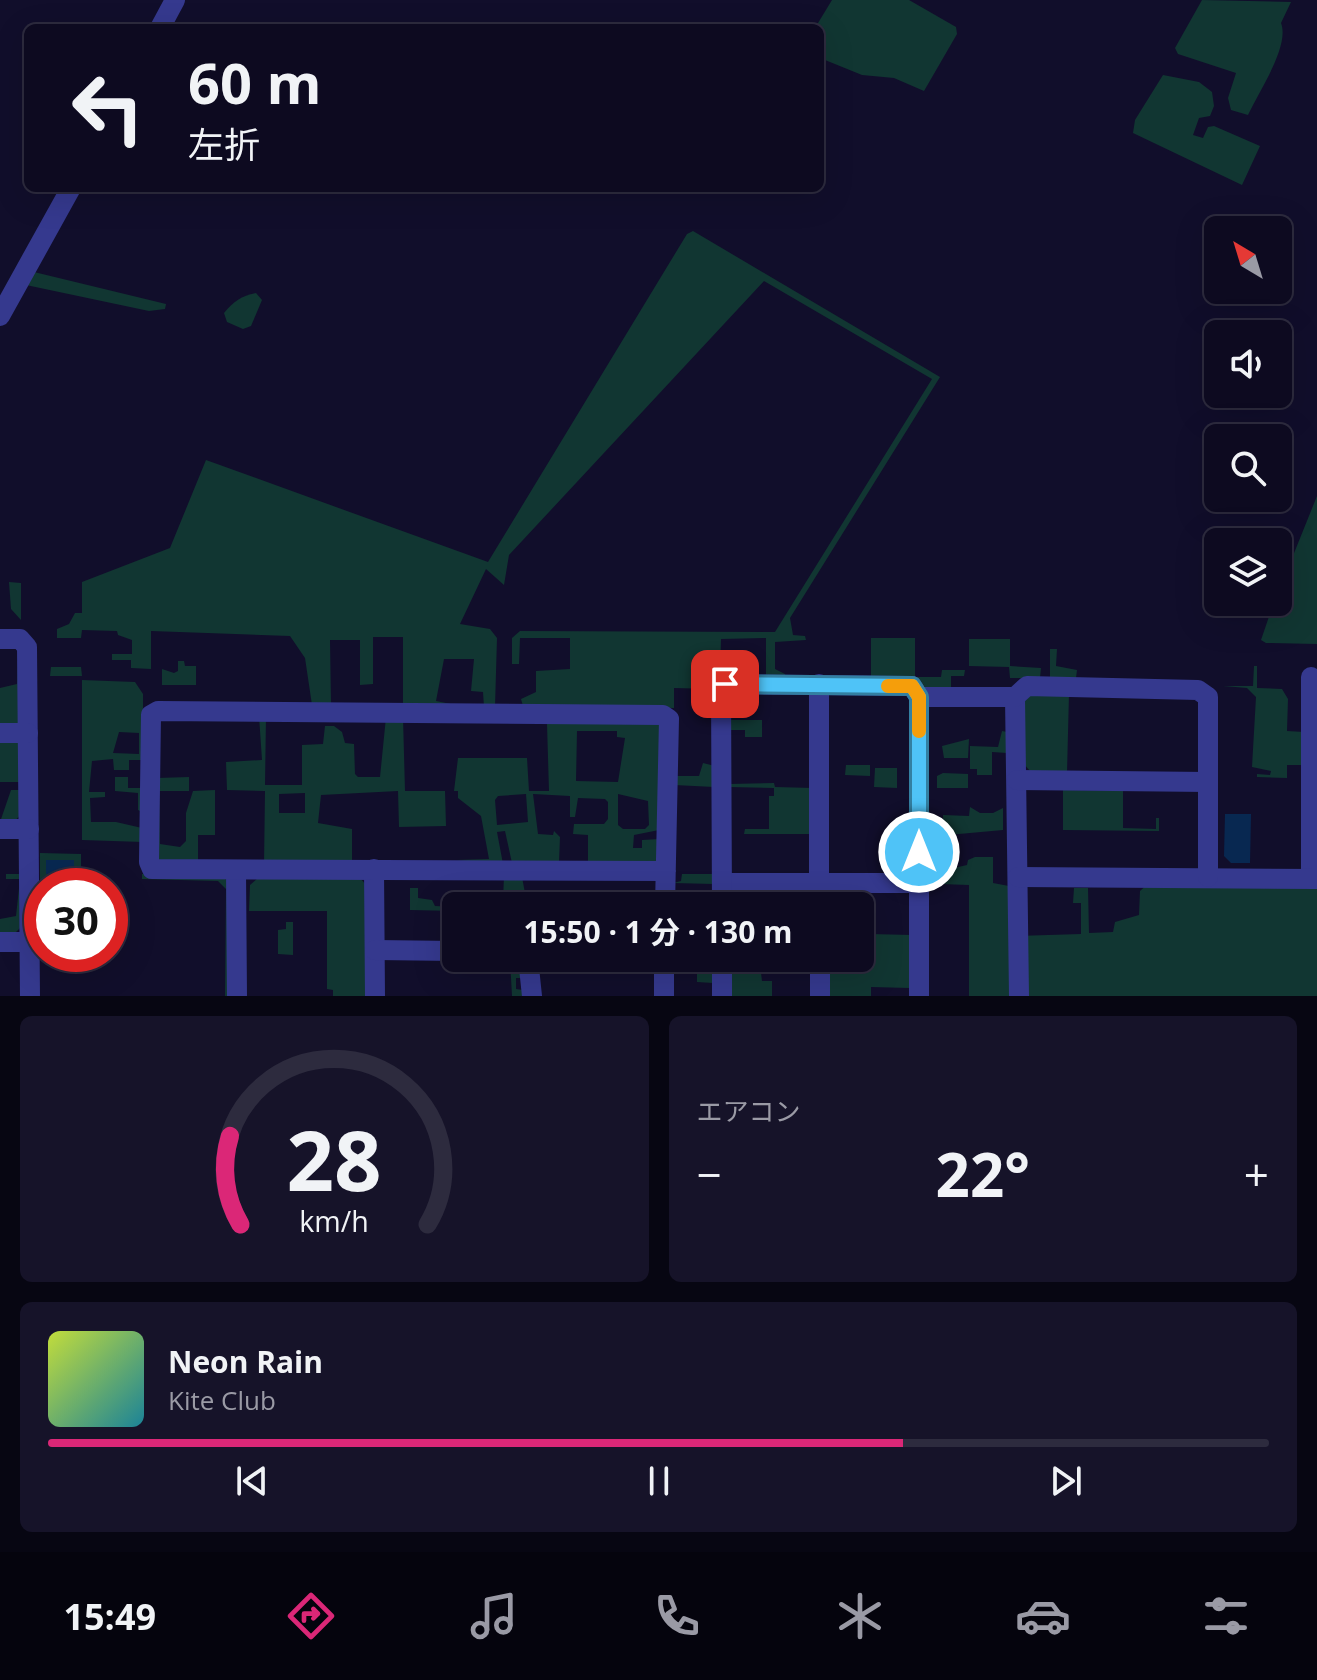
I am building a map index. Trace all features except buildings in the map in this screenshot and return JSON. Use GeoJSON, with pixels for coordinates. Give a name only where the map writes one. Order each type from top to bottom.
{"type":"FeatureCollection","features":[{"type":"Feature","properties":{"kind":"street"},"geometry":{"type":"LineString","coordinates":[[162,24],[175,0]]}},
{"type":"Feature","properties":{"kind":"street"},"geometry":{"type":"LineString","coordinates":[[0,316],[8,283],[68,192]]}},
{"type":"Feature","properties":{"kind":"street"},"geometry":{"type":"LineString","coordinates":[[0,639],[20,639],[27,647],[29,868]]}},
{"type":"Feature","properties":{"kind":"street"},"geometry":{"type":"LineString","coordinates":[[1018,877],[1314,879],[1314,701],[1311,677]]}},
{"type":"Feature","properties":{"kind":"street"},"geometry":{"type":"LineString","coordinates":[[722,892],[721,689],[725,684],[912,686],[919,697],[919,996]]}},
{"type":"Feature","properties":{"kind":"street"},"geometry":{"type":"LineString","coordinates":[[819,684],[819,892]]}},
{"type":"Feature","properties":{"kind":"street"},"geometry":{"type":"LineString","coordinates":[[919,697],[1015,697],[1027,686],[1198,690],[1208,697],[1208,877]]}},
{"type":"Feature","properties":{"kind":"street"},"geometry":{"type":"LineString","coordinates":[[1015,697],[1019,996]]}},
{"type":"Feature","properties":{"kind":"street"},"geometry":{"type":"LineString","coordinates":[[665,892],[666,871],[669,719],[663,715],[158,711],[151,715],[149,862],[152,869],[666,871]]}},
{"type":"Feature","properties":{"kind":"street"},"geometry":{"type":"LineString","coordinates":[[0,733],[28,733]]}},
{"type":"Feature","properties":{"kind":"street"},"geometry":{"type":"LineString","coordinates":[[1017,780],[1208,782]]}},
{"type":"Feature","properties":{"kind":"street"},"geometry":{"type":"LineString","coordinates":[[0,829],[29,829]]}},
{"type":"Feature","properties":{"kind":"street"},"geometry":{"type":"LineString","coordinates":[[374,869],[375,996]]}},
{"type":"Feature","properties":{"kind":"street"},"geometry":{"type":"LineString","coordinates":[[236,870],[237,996]]}},
{"type":"Feature","properties":{"kind":"street"},"geometry":{"type":"LineString","coordinates":[[722,883],[919,883]]}},
{"type":"Feature","properties":{"kind":"street"},"geometry":{"type":"LineString","coordinates":[[0,942],[24,942]]}},
{"type":"Feature","properties":{"kind":"street"},"geometry":{"type":"LineString","coordinates":[[375,950],[442,951]]}},
{"type":"Feature","properties":{"kind":"street"},"geometry":{"type":"LineString","coordinates":[[30,972],[30,996]]}},
{"type":"Feature","properties":{"kind":"street"},"geometry":{"type":"LineString","coordinates":[[529,972],[532,996]]}},
{"type":"Feature","properties":{"kind":"street"},"geometry":{"type":"LineString","coordinates":[[664,972],[664,996]]}},
{"type":"Feature","properties":{"kind":"street"},"geometry":{"type":"LineString","coordinates":[[722,972],[722,996]]}},
{"type":"Feature","properties":{"kind":"street"},"geometry":{"type":"LineString","coordinates":[[820,972],[820,996]]}},
{"type":"Feature","properties":{"kind":"green space"},"geometry":{"type":"Polygon","coordinates":[[[832,0],[909,0],[956,27],[957,34],[924,91],[894,78],[862,75],[824,61],[824,24],[817,24],[832,0]]]}},
{"type":"Feature","properties":{"kind":"green space"},"geometry":{"type":"Polygon","coordinates":[[[1202,0],[1291,2],[1281,23],[1283,33],[1277,56],[1248,115],[1231,110],[1228,98],[1236,73],[1178,54],[1175,48],[1202,0]]]}},
{"type":"Feature","properties":{"kind":"green space"},"geometry":{"type":"Polygon","coordinates":[[[1163,75],[1199,82],[1212,92],[1214,106],[1210,116],[1199,118],[1193,135],[1203,138],[1208,127],[1214,126],[1260,146],[1242,185],[1133,133],[1135,120],[1163,75]]]}},
{"type":"Feature","properties":{"kind":"green space"},"geometry":{"type":"Polygon","coordinates":[[[693,231],[940,377],[790,618],[793,635],[805,636],[806,640],[775,642],[775,669],[785,674],[785,678],[766,678],[766,638],[721,639],[720,679],[714,689],[674,688],[674,708],[523,706],[521,699],[536,692],[536,671],[570,669],[570,638],[520,638],[519,664],[512,664],[512,638],[520,631],[775,632],[932,379],[764,281],[509,555],[504,585],[486,569],[460,624],[490,629],[497,638],[495,707],[484,707],[483,692],[471,691],[474,659],[444,659],[436,701],[456,705],[403,707],[403,637],[373,637],[373,684],[360,685],[360,640],[330,640],[331,705],[312,705],[305,658],[290,636],[151,631],[151,669],[131,668],[131,660],[112,660],[112,654],[132,654],[132,640],[118,635],[117,631],[82,630],[81,638],[57,638],[57,629],[69,624],[75,613],[82,613],[82,582],[170,548],[206,460],[488,562],[687,234],[693,231]]]}},
{"type":"Feature","properties":{"kind":"green space"},"geometry":{"type":"Polygon","coordinates":[[[34,272],[166,304],[165,309],[149,311],[26,285],[34,272]]]}},
{"type":"Feature","properties":{"kind":"green space"},"geometry":{"type":"Polygon","coordinates":[[[256,293],[262,300],[251,326],[243,329],[227,322],[224,313],[231,305],[242,297],[256,293]]]}},
{"type":"Feature","properties":{"kind":"green space"},"geometry":{"type":"Polygon","coordinates":[[[1317,496],[1317,644],[1266,643],[1261,640],[1269,616],[1292,616],[1292,558],[1317,496]]]}},
{"type":"Feature","properties":{"kind":"green space"},"geometry":{"type":"Polygon","coordinates":[[[9,582],[21,583],[21,620],[11,609],[9,582]]]}},
{"type":"Feature","properties":{"kind":"green space"},"geometry":{"type":"Polygon","coordinates":[[[871,638],[915,638],[915,677],[941,677],[942,670],[965,670],[964,676],[951,676],[951,690],[926,688],[921,683],[871,680],[871,638]]]}},
{"type":"Feature","properties":{"kind":"green space"},"geometry":{"type":"Polygon","coordinates":[[[969,639],[1010,639],[1010,666],[1041,668],[1040,678],[1010,678],[1009,667],[969,666],[969,639]]]}},
{"type":"Feature","properties":{"kind":"green space"},"geometry":{"type":"Polygon","coordinates":[[[1050,649],[1057,649],[1056,666],[1077,670],[1076,678],[1050,677],[1050,649]]]}},
{"type":"Feature","properties":{"kind":"green space"},"geometry":{"type":"Polygon","coordinates":[[[18,658],[22,723],[0,729],[0,688],[17,684],[18,658]]]}},
{"type":"Feature","properties":{"kind":"green space"},"geometry":{"type":"Polygon","coordinates":[[[178,661],[184,661],[185,666],[196,666],[196,685],[162,685],[162,669],[174,673],[178,671],[178,661]]]}},
{"type":"Feature","properties":{"kind":"green space"},"geometry":{"type":"Polygon","coordinates":[[[1254,666],[1257,666],[1257,688],[1282,689],[1288,699],[1287,731],[1304,732],[1304,765],[1287,765],[1287,778],[1257,777],[1257,774],[1270,775],[1271,771],[1252,767],[1256,697],[1247,688],[1223,686],[1253,686],[1254,666]]]}},
{"type":"Feature","properties":{"kind":"green space"},"geometry":{"type":"Polygon","coordinates":[[[51,667],[81,667],[82,676],[50,676],[51,667]]]}},
{"type":"Feature","properties":{"kind":"green space"},"geometry":{"type":"Polygon","coordinates":[[[82,680],[135,682],[143,694],[143,760],[129,760],[129,770],[114,770],[113,759],[92,761],[89,792],[105,792],[105,797],[90,798],[91,822],[116,822],[142,828],[143,842],[82,840],[82,680]],[[119,732],[113,753],[139,754],[139,733],[119,732]]]}},
{"type":"Feature","properties":{"kind":"green space"},"geometry":{"type":"Polygon","coordinates":[[[1032,694],[1069,694],[1067,773],[1031,772],[1023,763],[1023,703],[1032,694]]]}},
{"type":"Feature","properties":{"kind":"green space"},"geometry":{"type":"Polygon","coordinates":[[[259,716],[266,717],[265,785],[302,785],[302,745],[323,744],[325,726],[334,726],[342,732],[345,743],[354,744],[355,774],[358,777],[380,777],[386,717],[403,717],[405,791],[445,791],[446,826],[399,827],[398,791],[321,795],[318,823],[352,829],[352,864],[264,865],[265,791],[227,790],[226,762],[262,760],[259,716]],[[305,793],[279,794],[279,813],[305,813],[305,793]]]}},
{"type":"Feature","properties":{"kind":"green space"},"geometry":{"type":"Polygon","coordinates":[[[730,720],[762,720],[762,737],[745,737],[745,730],[730,730],[730,720]]]}},
{"type":"Feature","properties":{"kind":"green space"},"geometry":{"type":"Polygon","coordinates":[[[547,724],[669,724],[659,830],[634,835],[633,848],[642,848],[642,840],[660,839],[660,857],[654,864],[588,864],[588,835],[573,834],[574,824],[604,824],[608,819],[608,802],[605,799],[578,798],[575,817],[570,817],[570,796],[533,794],[538,834],[553,835],[554,831],[560,837],[559,863],[512,863],[505,831],[497,832],[503,864],[456,860],[489,859],[481,816],[458,798],[458,791],[454,791],[458,758],[527,758],[529,791],[549,791],[547,724]],[[577,731],[576,781],[618,782],[625,738],[617,737],[617,731],[577,731]],[[526,794],[498,796],[495,800],[497,825],[528,822],[526,794]],[[618,794],[618,825],[623,829],[645,829],[649,825],[648,801],[618,794]]]}},
{"type":"Feature","properties":{"kind":"green space"},"geometry":{"type":"Polygon","coordinates":[[[1002,731],[1007,732],[1007,753],[992,752],[992,775],[977,775],[977,769],[970,769],[970,746],[998,747],[1002,731]]]}},
{"type":"Feature","properties":{"kind":"green space"},"geometry":{"type":"Polygon","coordinates":[[[0,737],[22,743],[22,782],[0,782],[0,737]]]}},
{"type":"Feature","properties":{"kind":"green space"},"geometry":{"type":"Polygon","coordinates":[[[969,739],[968,758],[944,758],[942,746],[969,739]]]}},
{"type":"Feature","properties":{"kind":"green space"},"geometry":{"type":"Polygon","coordinates":[[[703,763],[715,766],[714,787],[674,785],[673,776],[699,776],[703,763]]]}},
{"type":"Feature","properties":{"kind":"green space"},"geometry":{"type":"Polygon","coordinates":[[[846,765],[870,765],[870,776],[845,775],[846,765]]]}},
{"type":"Feature","properties":{"kind":"green space"},"geometry":{"type":"Polygon","coordinates":[[[875,768],[897,768],[897,788],[874,787],[875,768]]]}},
{"type":"Feature","properties":{"kind":"green space"},"geometry":{"type":"Polygon","coordinates":[[[943,773],[968,774],[968,788],[937,788],[937,776],[943,773]]]}},
{"type":"Feature","properties":{"kind":"green space"},"geometry":{"type":"Polygon","coordinates":[[[115,777],[128,777],[128,788],[143,788],[142,812],[138,810],[138,793],[115,791],[115,777]]]}},
{"type":"Feature","properties":{"kind":"green space"},"geometry":{"type":"Polygon","coordinates":[[[189,777],[189,791],[159,791],[160,844],[180,847],[186,841],[186,813],[193,791],[215,790],[215,835],[198,835],[198,862],[159,861],[154,783],[157,778],[189,777]]]}},
{"type":"Feature","properties":{"kind":"green space"},"geometry":{"type":"Polygon","coordinates":[[[774,783],[775,787],[813,788],[813,834],[744,834],[745,829],[769,829],[769,796],[774,796],[774,788],[729,787],[729,784],[774,783]]]}},
{"type":"Feature","properties":{"kind":"green space"},"geometry":{"type":"Polygon","coordinates":[[[11,790],[22,790],[23,812],[14,822],[0,822],[11,790]]]}},
{"type":"Feature","properties":{"kind":"green space"},"geometry":{"type":"Polygon","coordinates":[[[1063,790],[1123,791],[1123,828],[1156,829],[1156,818],[1159,818],[1159,831],[1063,830],[1063,790]]]}},
{"type":"Feature","properties":{"kind":"green space"},"geometry":{"type":"Polygon","coordinates":[[[970,807],[980,813],[993,813],[1003,808],[1003,830],[948,835],[947,830],[943,830],[943,815],[969,816],[970,807]]]}},
{"type":"Feature","properties":{"kind":"green space"},"geometry":{"type":"Polygon","coordinates":[[[895,837],[912,837],[912,874],[896,877],[895,837]]]}},
{"type":"Feature","properties":{"kind":"green space"},"geometry":{"type":"Polygon","coordinates":[[[40,853],[81,854],[81,868],[40,868],[40,853]]]}},
{"type":"Feature","properties":{"kind":"green space"},"geometry":{"type":"Polygon","coordinates":[[[993,857],[993,883],[1009,886],[1012,936],[1081,934],[1081,903],[1073,903],[1074,888],[1088,888],[1089,933],[1113,932],[1115,922],[1139,915],[1140,891],[1151,881],[1317,881],[1317,996],[969,996],[969,885],[940,884],[945,870],[967,865],[968,860],[993,857]]]}},
{"type":"Feature","properties":{"kind":"green space"},"geometry":{"type":"Polygon","coordinates":[[[6,874],[22,874],[21,927],[15,933],[0,932],[0,919],[16,916],[20,879],[6,879],[6,874]]]}},
{"type":"Feature","properties":{"kind":"green space"},"geometry":{"type":"Polygon","coordinates":[[[142,874],[222,876],[232,885],[231,996],[225,996],[226,889],[218,881],[142,879],[142,874]]]}},
{"type":"Feature","properties":{"kind":"green space"},"geometry":{"type":"Polygon","coordinates":[[[682,874],[712,874],[714,884],[673,883],[681,881],[682,874]]]}},
{"type":"Feature","properties":{"kind":"green space"},"geometry":{"type":"Polygon","coordinates":[[[504,876],[522,877],[525,892],[503,892],[504,876]]]}},
{"type":"Feature","properties":{"kind":"green space"},"geometry":{"type":"Polygon","coordinates":[[[359,877],[368,887],[370,996],[333,996],[333,990],[327,989],[327,911],[249,911],[250,885],[258,878],[359,877]]]}},
{"type":"Feature","properties":{"kind":"green space"},"geometry":{"type":"Polygon","coordinates":[[[410,888],[418,888],[418,898],[432,900],[435,906],[442,906],[442,911],[410,910],[410,888]]]}},
{"type":"Feature","properties":{"kind":"green space"},"geometry":{"type":"Polygon","coordinates":[[[286,922],[293,922],[293,955],[278,954],[278,930],[286,929],[286,922]]]}},
{"type":"Feature","properties":{"kind":"green space"},"geometry":{"type":"Polygon","coordinates":[[[874,934],[912,935],[909,988],[871,987],[871,996],[826,996],[824,972],[874,972],[874,934]]]}},
{"type":"Feature","properties":{"kind":"green space"},"geometry":{"type":"Polygon","coordinates":[[[511,972],[521,972],[521,978],[516,978],[516,989],[523,990],[524,996],[512,996],[511,972]]]}},
{"type":"Feature","properties":{"kind":"green space"},"geometry":{"type":"Polygon","coordinates":[[[697,972],[714,972],[713,983],[697,982],[697,972]]]}},
{"type":"Feature","properties":{"kind":"green space"},"geometry":{"type":"Polygon","coordinates":[[[731,972],[761,972],[762,981],[772,981],[772,996],[728,996],[731,972]]]}},
{"type":"Feature","properties":{"kind":"water"},"geometry":{"type":"Polygon","coordinates":[[[1225,814],[1251,814],[1250,863],[1231,863],[1224,856],[1225,814]]]}},
{"type":"Feature","properties":{"kind":"water"},"geometry":{"type":"Polygon","coordinates":[[[46,860],[74,860],[74,868],[46,868],[46,860]]]}},
{"type":"Feature","properties":{"kind":"slow traffic"},"geometry":{"type":"LineString","coordinates":[[888,686],[912,686],[919,697],[919,731]]}},
{"type":"Feature","properties":{"kind":"route"},"geometry":{"type":"LineString","coordinates":[[725,684],[912,686],[919,697],[919,852]]}}]}
